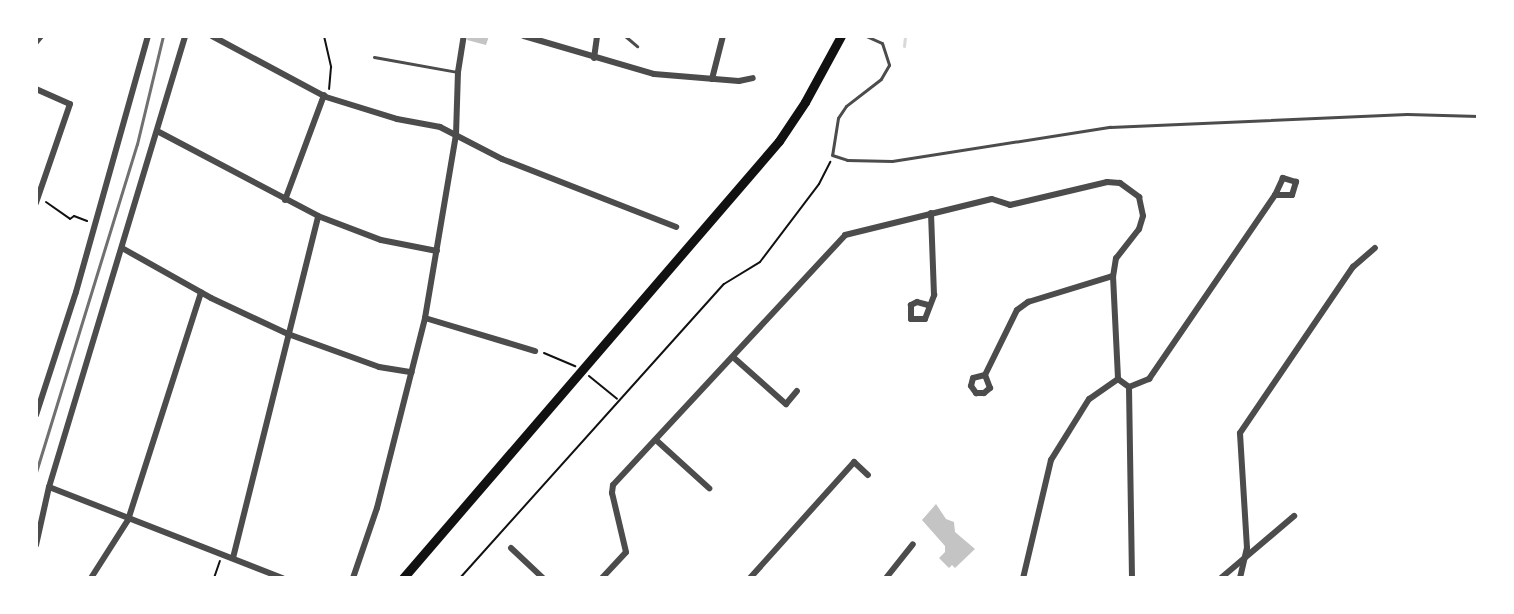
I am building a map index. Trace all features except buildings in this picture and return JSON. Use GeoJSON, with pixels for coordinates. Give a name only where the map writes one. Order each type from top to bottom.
{"type":"FeatureCollection","features":[{"type":"Feature","properties":{"kind":"main road"},"geometry":{"type":"LineString","coordinates":[[403,578],[778,141],[806,102],[840,39]]}},
{"type":"Feature","properties":{"kind":"street"},"geometry":{"type":"LineString","coordinates":[[36,42],[41,36]]}},
{"type":"Feature","properties":{"kind":"street"},"geometry":{"type":"LineString","coordinates":[[36,416],[96,224],[148,36]]}},
{"type":"Feature","properties":{"kind":"street"},"geometry":{"type":"LineString","coordinates":[[36,545],[49,487],[159,132],[185,36]]}},
{"type":"Feature","properties":{"kind":"street"},"geometry":{"type":"LineString","coordinates":[[212,36],[325,96],[397,119],[440,127],[502,159],[676,227]]}},
{"type":"Feature","properties":{"kind":"street"},"geometry":{"type":"LineString","coordinates":[[353,578],[377,508],[424,318],[456,135],[458,72],[464,36]]}},
{"type":"Feature","properties":{"kind":"street"},"geometry":{"type":"LineString","coordinates":[[524,36],[654,74],[712,79],[753,78]]}},
{"type":"Feature","properties":{"kind":"street"},"geometry":{"type":"LineString","coordinates":[[594,58],[597,36]]}},
{"type":"Feature","properties":{"kind":"street"},"geometry":{"type":"LineString","coordinates":[[712,79],[723,36]]}},
{"type":"Feature","properties":{"kind":"street"},"geometry":{"type":"LineString","coordinates":[[36,88],[70,104],[37,200]]}},
{"type":"Feature","properties":{"kind":"street"},"geometry":{"type":"LineString","coordinates":[[285,200],[325,96]]}},
{"type":"Feature","properties":{"kind":"street"},"geometry":{"type":"LineString","coordinates":[[159,132],[318,216],[381,240],[437,251]]}},
{"type":"Feature","properties":{"kind":"street"},"geometry":{"type":"LineString","coordinates":[[602,578],[626,552],[612,493],[613,485],[845,236],[992,199],[1010,205],[1107,183],[1120,183],[1139,197],[1143,216],[1139,229],[1116,258],[1113,276],[1118,379]]}},
{"type":"Feature","properties":{"kind":"street"},"geometry":{"type":"LineString","coordinates":[[1129,387],[1149,379],[1275,195]]}},
{"type":"Feature","properties":{"kind":"street"},"geometry":{"type":"LineString","coordinates":[[928,305],[934,295],[931,213]]}},
{"type":"Feature","properties":{"kind":"street"},"geometry":{"type":"LineString","coordinates":[[233,558],[318,216]]}},
{"type":"Feature","properties":{"kind":"street"},"geometry":{"type":"LineString","coordinates":[[122,248],[201,292],[288,334],[379,367],[412,372]]}},
{"type":"Feature","properties":{"kind":"street"},"geometry":{"type":"LineString","coordinates":[[1240,578],[1247,548],[1240,433],[1353,267],[1375,249]]}},
{"type":"Feature","properties":{"kind":"street"},"geometry":{"type":"LineString","coordinates":[[985,375],[1017,310],[1028,302],[1113,276]]}},
{"type":"Feature","properties":{"kind":"street"},"geometry":{"type":"LineString","coordinates":[[91,578],[128,520],[201,292]]}},
{"type":"Feature","properties":{"kind":"street"},"geometry":{"type":"LineString","coordinates":[[424,318],[535,351]]}},
{"type":"Feature","properties":{"kind":"street"},"geometry":{"type":"LineString","coordinates":[[733,357],[786,404],[797,391]]}},
{"type":"Feature","properties":{"kind":"street"},"geometry":{"type":"LineString","coordinates":[[1118,379],[1129,387]]}},
{"type":"Feature","properties":{"kind":"street"},"geometry":{"type":"LineString","coordinates":[[1023,578],[1051,460],[1089,399],[1118,379]]}},
{"type":"Feature","properties":{"kind":"street"},"geometry":{"type":"LineString","coordinates":[[1129,387],[1132,578]]}},
{"type":"Feature","properties":{"kind":"street"},"geometry":{"type":"LineString","coordinates":[[656,440],[709,488]]}},
{"type":"Feature","properties":{"kind":"street"},"geometry":{"type":"LineString","coordinates":[[750,578],[854,462],[868,475]]}},
{"type":"Feature","properties":{"kind":"street"},"geometry":{"type":"LineString","coordinates":[[49,487],[128,520],[283,578]]}},
{"type":"Feature","properties":{"kind":"street"},"geometry":{"type":"LineString","coordinates":[[1221,578],[1294,516]]}},
{"type":"Feature","properties":{"kind":"street"},"geometry":{"type":"LineString","coordinates":[[886,578],[913,544]]}},
{"type":"Feature","properties":{"kind":"street"},"geometry":{"type":"LineString","coordinates":[[511,548],[543,578]]}},
{"type":"Feature","properties":{"kind":"lane"},"geometry":{"type":"LineString","coordinates":[[625,36],[637,46]]}},
{"type":"Feature","properties":{"kind":"lane"},"geometry":{"type":"LineString","coordinates":[[866,36],[876,38],[885,48],[889,65],[881,79],[841,111],[832,155],[866,162],[892,161],[1110,127],[1407,114],[1478,116]]}},
{"type":"Feature","properties":{"kind":"lane"},"geometry":{"type":"LineString","coordinates":[[374,57],[458,72]]}},
{"type":"Feature","properties":{"kind":"path"},"geometry":{"type":"LineString","coordinates":[[324,36],[331,68],[325,96]]}},
{"type":"Feature","properties":{"kind":"path"},"geometry":{"type":"LineString","coordinates":[[460,578],[618,399],[724,284],[760,262],[819,184],[832,155]]}},
{"type":"Feature","properties":{"kind":"path"},"geometry":{"type":"LineString","coordinates":[[37,200],[70,219],[74,216],[96,224]]}},
{"type":"Feature","properties":{"kind":"path"},"geometry":{"type":"LineString","coordinates":[[535,351],[572,364]]}},
{"type":"Feature","properties":{"kind":"path"},"geometry":{"type":"LineString","coordinates":[[598,383],[618,399]]}},
{"type":"Feature","properties":{"kind":"path"},"geometry":{"type":"LineString","coordinates":[[214,578],[222,554]]}},
{"type":"Feature","properties":{"kind":"waterway"},"geometry":{"type":"LineString","coordinates":[[904,46],[905,36]]}},
{"type":"Feature","properties":{"kind":"railway"},"geometry":{"type":"LineString","coordinates":[[36,472],[137,144],[163,36]]}}]}
